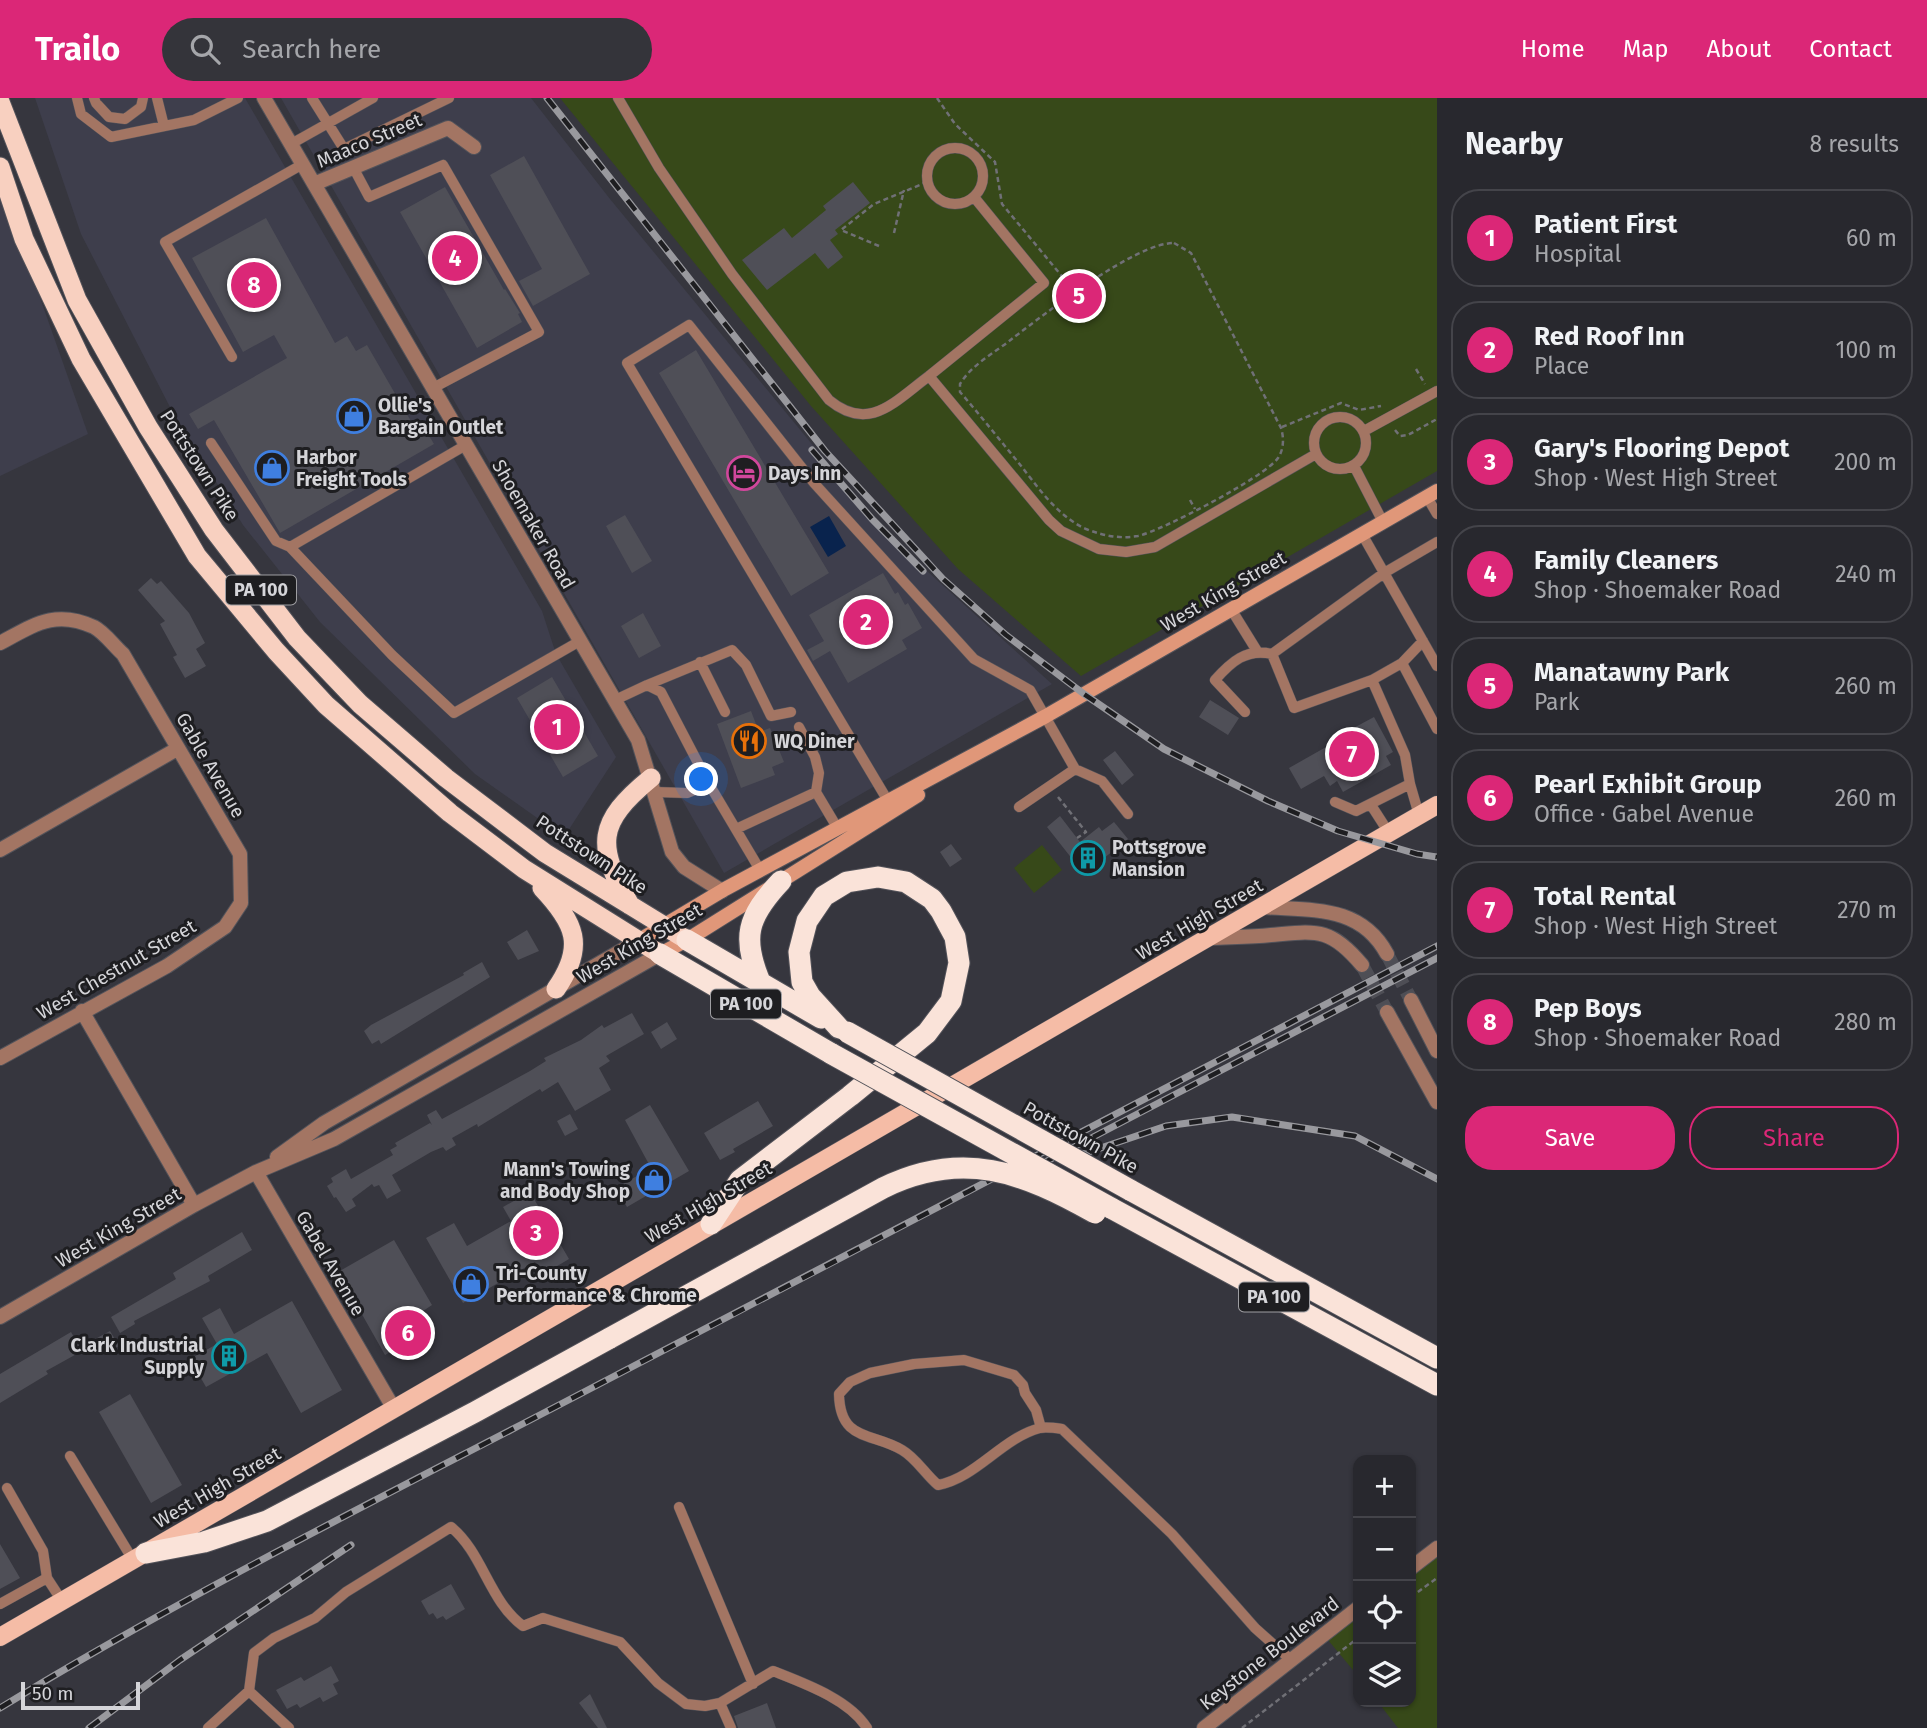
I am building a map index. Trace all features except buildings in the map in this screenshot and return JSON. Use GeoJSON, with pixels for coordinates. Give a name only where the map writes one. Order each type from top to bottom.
{"type":"FeatureCollection","features":[{"type":"Feature","properties":{"kind":"highway","name":"Pottstown Pike"},"geometry":{"type":"LineString","coordinates":[[0,102],[77,300],[148,427],[214,530],[297,638],[360,704],[446,778],[545,853],[630,906],[843,1030],[1437,1358]]}},
{"type":"Feature","properties":{"kind":"highway","name":"PA 100"},"geometry":{"type":"LineString","coordinates":[[0,167],[24,239],[80,359],[197,556],[276,651],[326,705],[450,813],[524,869],[638,941],[832,1054],[1103,1210],[1194,1253],[1437,1385]]}},
{"type":"Feature","properties":{"kind":"highway"},"geometry":{"type":"LineString","coordinates":[[630,906],[612,874],[606,839],[610,824],[619,808],[653,785]]}},
{"type":"Feature","properties":{"kind":"highway"},"geometry":{"type":"LineString","coordinates":[[524,869],[560,908],[573,931],[574,947],[570,965],[556,989]]}},
{"type":"Feature","properties":{"kind":"highway"},"geometry":{"type":"LineString","coordinates":[[711,1224],[740,1180],[850,1096],[927,1032],[951,1001],[959,963],[955,937],[932,899],[906,882],[878,877],[847,883],[824,896],[807,921],[799,953],[802,982],[819,1008],[843,1030]]}},
{"type":"Feature","properties":{"kind":"highway"},"geometry":{"type":"LineString","coordinates":[[761,984],[750,956],[749,930],[760,905],[781,881]]}},
{"type":"Feature","properties":{"kind":"highway"},"geometry":{"type":"LineString","coordinates":[[140,1556],[204,1542],[267,1521],[475,1412],[883,1188],[921,1172],[962,1168],[1007,1172],[1103,1210]]}},
{"type":"Feature","properties":{"kind":"main road","name":"West King Street"},"geometry":{"type":"LineString","coordinates":[[638,941],[760,870],[1046,716],[1432,494]]}},
{"type":"Feature","properties":{"kind":"main road","name":"West King Street"},"geometry":{"type":"LineString","coordinates":[[660,954],[687,940],[1029,725]]}},
{"type":"Feature","properties":{"kind":"main road","name":"West High Street"},"geometry":{"type":"LineString","coordinates":[[0,1637],[1437,805]]}},
{"type":"Feature","properties":{"kind":"street","name":"Shoemaker Road"},"geometry":{"type":"LineString","coordinates":[[264,98],[638,740],[673,852],[684,867],[722,891]]}},
{"type":"Feature","properties":{"kind":"street","name":"Maaco Street"},"geometry":{"type":"LineString","coordinates":[[314,184],[448,128],[474,147]]}},
{"type":"Feature","properties":{"kind":"street","name":"Gable Avenue"},"geometry":{"type":"LineString","coordinates":[[0,643],[37,622],[59,617],[96,628],[123,654],[240,855],[241,903]]}},
{"type":"Feature","properties":{"kind":"street"},"geometry":{"type":"LineString","coordinates":[[0,850],[177,749]]}},
{"type":"Feature","properties":{"kind":"street","name":"West Chestnut Street"},"geometry":{"type":"LineString","coordinates":[[0,1058],[167,966],[225,927],[241,903]]}},
{"type":"Feature","properties":{"kind":"street"},"geometry":{"type":"LineString","coordinates":[[1261,907],[1317,911],[1352,918],[1372,931],[1387,954]]}},
{"type":"Feature","properties":{"kind":"street"},"geometry":{"type":"LineString","coordinates":[[1209,937],[1313,932],[1338,940],[1362,965]]}},
{"type":"Feature","properties":{"kind":"street","name":"West King Street"},"geometry":{"type":"LineString","coordinates":[[256,1172],[324,1123],[638,941]]}},
{"type":"Feature","properties":{"kind":"street","name":"West King Street"},"geometry":{"type":"LineString","coordinates":[[0,1317],[194,1205],[256,1172],[334,1139],[660,954]]}},
{"type":"Feature","properties":{"kind":"street"},"geometry":{"type":"LineString","coordinates":[[1411,1000],[1437,1051]]}},
{"type":"Feature","properties":{"kind":"street"},"geometry":{"type":"LineString","coordinates":[[82,1011],[194,1205]]}},
{"type":"Feature","properties":{"kind":"street"},"geometry":{"type":"LineString","coordinates":[[1387,1012],[1437,1102]]}},
{"type":"Feature","properties":{"kind":"street","name":"Gabel Avenue"},"geometry":{"type":"LineString","coordinates":[[256,1172],[394,1409]]}},
{"type":"Feature","properties":{"kind":"street"},"geometry":{"type":"LineString","coordinates":[[1416,1564],[1437,1548]]}},
{"type":"Feature","properties":{"kind":"street","name":"Keystone Boulevard"},"geometry":{"type":"LineString","coordinates":[[1204,1728],[1353,1612]]}},
{"type":"Feature","properties":{"kind":"lane"},"geometry":{"type":"LineString","coordinates":[[77,98],[81,114],[111,137],[194,120],[238,98]]}},
{"type":"Feature","properties":{"kind":"lane"},"geometry":{"type":"LineString","coordinates":[[94,98],[108,117],[125,119],[141,107],[143,98]]}},
{"type":"Feature","properties":{"kind":"lane"},"geometry":{"type":"LineString","coordinates":[[157,98],[164,126]]}},
{"type":"Feature","properties":{"kind":"lane"},"geometry":{"type":"LineString","coordinates":[[312,98],[344,149],[449,98]]}},
{"type":"Feature","properties":{"kind":"lane"},"geometry":{"type":"LineString","coordinates":[[291,144],[373,98]]}},
{"type":"Feature","properties":{"kind":"lane"},"geometry":{"type":"LineString","coordinates":[[618,98],[659,168],[732,274],[829,400],[841,410],[855,416],[874,413],[889,406],[1044,283],[974,197]]}},
{"type":"Feature","properties":{"kind":"lane"},"geometry":{"type":"LineString","coordinates":[[945,149],[964,149],[972,154],[982,170],[980,189],[966,202],[948,204],[933,195],[927,182],[927,169],[937,154],[945,149]]}},
{"type":"Feature","properties":{"kind":"lane"},"geometry":{"type":"LineString","coordinates":[[232,357],[165,242],[303,164]]}},
{"type":"Feature","properties":{"kind":"lane"},"geometry":{"type":"LineString","coordinates":[[353,167],[369,197],[443,165],[539,332],[433,388]]}},
{"type":"Feature","properties":{"kind":"lane"},"geometry":{"type":"LineString","coordinates":[[888,801],[627,363],[689,325],[814,483],[974,659],[1030,690],[1075,769],[1102,781],[1128,814]]}},
{"type":"Feature","properties":{"kind":"lane"},"geometry":{"type":"LineString","coordinates":[[929,376],[1049,520],[1076,539],[1099,549],[1126,552],[1155,548],[1316,454]]}},
{"type":"Feature","properties":{"kind":"lane"},"geometry":{"type":"LineString","coordinates":[[1364,431],[1437,391]]}},
{"type":"Feature","properties":{"kind":"lane"},"geometry":{"type":"LineString","coordinates":[[1334,416],[1353,421],[1364,431],[1365,452],[1354,466],[1345,470],[1329,466],[1316,454],[1314,437],[1319,427],[1334,416]]}},
{"type":"Feature","properties":{"kind":"lane"},"geometry":{"type":"LineString","coordinates":[[211,443],[276,541],[290,547],[392,655],[453,713],[580,641]]}},
{"type":"Feature","properties":{"kind":"lane"},"geometry":{"type":"LineString","coordinates":[[290,547],[466,445]]}},
{"type":"Feature","properties":{"kind":"lane"},"geometry":{"type":"LineString","coordinates":[[1354,466],[1383,522]]}},
{"type":"Feature","properties":{"kind":"lane"},"geometry":{"type":"LineString","coordinates":[[1432,494],[1437,514]]}},
{"type":"Feature","properties":{"kind":"lane"},"geometry":{"type":"LineString","coordinates":[[1362,534],[1437,666]]}},
{"type":"Feature","properties":{"kind":"lane"},"geometry":{"type":"LineString","coordinates":[[1245,712],[1215,680],[1231,662],[1257,651],[1272,654],[1384,573],[1437,542]]}},
{"type":"Feature","properties":{"kind":"lane"},"geometry":{"type":"LineString","coordinates":[[1231,609],[1257,651]]}},
{"type":"Feature","properties":{"kind":"lane"},"geometry":{"type":"LineString","coordinates":[[1272,654],[1294,708],[1372,680],[1402,663],[1423,641]]}},
{"type":"Feature","properties":{"kind":"lane"},"geometry":{"type":"LineString","coordinates":[[615,700],[732,650],[746,665],[771,716],[790,712]]}},
{"type":"Feature","properties":{"kind":"lane"},"geometry":{"type":"LineString","coordinates":[[700,662],[725,712]]}},
{"type":"Feature","properties":{"kind":"lane"},"geometry":{"type":"LineString","coordinates":[[1402,663],[1437,729]]}},
{"type":"Feature","properties":{"kind":"lane"},"geometry":{"type":"LineString","coordinates":[[1372,680],[1405,755],[1419,816]]}},
{"type":"Feature","properties":{"kind":"lane"},"geometry":{"type":"LineString","coordinates":[[647,685],[661,692],[709,784],[760,870]]}},
{"type":"Feature","properties":{"kind":"lane"},"geometry":{"type":"LineString","coordinates":[[799,727],[815,757],[819,773],[816,792],[838,829]]}},
{"type":"Feature","properties":{"kind":"lane"},"geometry":{"type":"LineString","coordinates":[[1019,807],[1075,769]]}},
{"type":"Feature","properties":{"kind":"lane"},"geometry":{"type":"LineString","coordinates":[[653,785],[687,793],[709,784]]}},
{"type":"Feature","properties":{"kind":"lane"},"geometry":{"type":"LineString","coordinates":[[1335,802],[1356,811],[1410,784]]}},
{"type":"Feature","properties":{"kind":"lane"},"geometry":{"type":"LineString","coordinates":[[736,829],[816,792]]}},
{"type":"Feature","properties":{"kind":"lane"},"geometry":{"type":"LineString","coordinates":[[1371,805],[1390,833]]}},
{"type":"Feature","properties":{"kind":"lane"},"geometry":{"type":"LineString","coordinates":[[1041,1428],[1036,1410],[1023,1385],[1014,1375],[964,1360],[914,1363],[870,1373],[850,1382],[839,1394],[839,1409],[847,1424],[856,1433],[901,1449],[937,1485],[953,1482],[1023,1436],[1041,1428],[1062,1429],[1171,1534],[1255,1628],[1291,1660]]}},
{"type":"Feature","properties":{"kind":"lane"},"geometry":{"type":"LineString","coordinates":[[71,1456],[140,1556]]}},
{"type":"Feature","properties":{"kind":"lane"},"geometry":{"type":"LineString","coordinates":[[7,1488],[43,1550],[47,1577],[62,1601]]}},
{"type":"Feature","properties":{"kind":"lane"},"geometry":{"type":"LineString","coordinates":[[679,1507],[753,1684]]}},
{"type":"Feature","properties":{"kind":"lane"},"geometry":{"type":"LineString","coordinates":[[208,1728],[249,1691],[254,1653],[274,1638],[315,1618],[346,1592],[451,1527],[465,1538],[508,1615],[523,1626],[544,1618],[620,1642],[659,1683],[686,1704],[705,1706],[720,1703],[773,1671],[817,1689],[860,1717],[867,1728]]}},
{"type":"Feature","properties":{"kind":"lane"},"geometry":{"type":"LineString","coordinates":[[0,1604],[47,1577]]}},
{"type":"Feature","properties":{"kind":"lane"},"geometry":{"type":"LineString","coordinates":[[249,1691],[289,1728]]}},
{"type":"Feature","properties":{"kind":"lane"},"geometry":{"type":"LineString","coordinates":[[720,1703],[731,1728]]}},
{"type":"Feature","properties":{"kind":"path"},"geometry":{"type":"LineString","coordinates":[[937,98],[955,124],[995,162],[1002,204],[1075,292]]}},
{"type":"Feature","properties":{"kind":"path"},"geometry":{"type":"LineString","coordinates":[[879,246],[841,230],[874,204],[927,182]]}},
{"type":"Feature","properties":{"kind":"path"},"geometry":{"type":"LineString","coordinates":[[894,233],[904,190]]}},
{"type":"Feature","properties":{"kind":"path"},"geometry":{"type":"LineString","coordinates":[[1174,243],[1191,253],[1281,428],[1283,442],[1280,454],[1273,464],[1156,531],[1138,536],[1111,537],[1083,527],[1051,502],[960,392],[961,381],[974,368],[1075,292],[1127,261],[1163,244],[1174,243]]}},
{"type":"Feature","properties":{"kind":"path"},"geometry":{"type":"LineString","coordinates":[[1416,369],[1425,384]]}},
{"type":"Feature","properties":{"kind":"path"},"geometry":{"type":"LineString","coordinates":[[1281,428],[1341,403],[1359,410],[1381,406],[1396,433],[1403,436],[1437,419]]}},
{"type":"Feature","properties":{"kind":"path"},"geometry":{"type":"LineString","coordinates":[[1190,500],[1198,515]]}},
{"type":"Feature","properties":{"kind":"path"},"geometry":{"type":"LineString","coordinates":[[1049,787],[1086,832],[1077,838]]}},
{"type":"Feature","properties":{"kind":"path"},"geometry":{"type":"LineString","coordinates":[[1416,1593],[1437,1578]]}},
{"type":"Feature","properties":{"kind":"path"},"geometry":{"type":"LineString","coordinates":[[1242,1728],[1353,1642]]}},
{"type":"Feature","properties":{"kind":"shaded area"},"geometry":{"type":"Polygon","coordinates":[[[35,98],[245,98],[542,611],[556,654],[616,757],[564,837],[475,774],[320,622],[243,525],[171,409],[81,234],[35,98]]]}},
{"type":"Feature","properties":{"kind":"shaded area"},"geometry":{"type":"Polygon","coordinates":[[[281,98],[531,98],[610,199],[886,534],[1052,684],[724,873],[281,98]]]}},
{"type":"Feature","properties":{"kind":"shaded area"},"geometry":{"type":"Polygon","coordinates":[[[0,184],[88,434],[0,476],[0,184]]]}},
{"type":"Feature","properties":{"kind":"green space"},"geometry":{"type":"Polygon","coordinates":[[[560,98],[1437,98],[1437,471],[1081,676],[958,569],[811,406],[560,98]]]}},
{"type":"Feature","properties":{"kind":"green space"},"geometry":{"type":"Polygon","coordinates":[[[1042,845],[1062,870],[1034,893],[1014,868],[1042,845]]]}},
{"type":"Feature","properties":{"kind":"green space"},"geometry":{"type":"Polygon","coordinates":[[[1437,1554],[1437,1728],[1398,1728],[1382,1707],[1416,1707],[1416,1571],[1437,1554]]]}},
{"type":"Feature","properties":{"kind":"green space"},"geometry":{"type":"Polygon","coordinates":[[[1353,1620],[1353,1670],[1328,1640],[1353,1620]]]}},
{"type":"Feature","properties":{"kind":"water"},"geometry":{"type":"Polygon","coordinates":[[[829,516],[846,546],[828,557],[810,527],[829,516]]]}},
{"type":"Feature","properties":{"kind":"tunnel"},"geometry":{"type":"LineString","coordinates":[[1387,954],[1411,1000]]}},
{"type":"Feature","properties":{"kind":"tunnel"},"geometry":{"type":"LineString","coordinates":[[1362,965],[1387,1012]]}},
{"type":"Feature","properties":{"kind":"railway"},"geometry":{"type":"LineString","coordinates":[[547,98],[825,451],[943,579],[1006,635],[1084,694],[1164,749],[1268,801],[1338,831],[1417,854],[1437,857]]}},
{"type":"Feature","properties":{"kind":"railway"},"geometry":{"type":"LineString","coordinates":[[812,450],[872,519],[923,571]]}},
{"type":"Feature","properties":{"kind":"railway"},"geometry":{"type":"LineString","coordinates":[[0,1708],[143,1625],[288,1546],[1437,946]]}},
{"type":"Feature","properties":{"kind":"railway"},"geometry":{"type":"LineString","coordinates":[[1024,1173],[1437,958]]}},
{"type":"Feature","properties":{"kind":"railway"},"geometry":{"type":"LineString","coordinates":[[1065,1160],[1166,1126],[1232,1117],[1355,1136],[1437,1179]]}},
{"type":"Feature","properties":{"kind":"railway"},"geometry":{"type":"LineString","coordinates":[[89,1728],[180,1660],[351,1545]]}},
{"type":"Feature","properties":{"kind":"place","name":"Family Cleaners"},"geometry":{"type":"Point","coordinates":[455,258]}},
{"type":"Feature","properties":{"kind":"place","name":"Pep Boys"},"geometry":{"type":"Point","coordinates":[254,285]}},
{"type":"Feature","properties":{"kind":"place","name":"Manatawny Park"},"geometry":{"type":"Point","coordinates":[1079,296]}},
{"type":"Feature","properties":{"kind":"place","name":"Ollie's Bargain Outlet"},"geometry":{"type":"Point","coordinates":[354,416]}},
{"type":"Feature","properties":{"kind":"place","name":"Harbor Freight Tools"},"geometry":{"type":"Point","coordinates":[272,468]}},
{"type":"Feature","properties":{"kind":"place","name":"Days Inn"},"geometry":{"type":"Point","coordinates":[744,473]}},
{"type":"Feature","properties":{"kind":"place","name":"Red Roof Inn"},"geometry":{"type":"Point","coordinates":[866,622]}},
{"type":"Feature","properties":{"kind":"place","name":"Patient First"},"geometry":{"type":"Point","coordinates":[557,727]}},
{"type":"Feature","properties":{"kind":"place","name":"WQ Diner"},"geometry":{"type":"Point","coordinates":[749,741]}},
{"type":"Feature","properties":{"kind":"place","name":"Total Rental"},"geometry":{"type":"Point","coordinates":[1352,754]}},
{"type":"Feature","properties":{"kind":"place","name":"Pottsgrove Mansion"},"geometry":{"type":"Point","coordinates":[1088,858]}},
{"type":"Feature","properties":{"kind":"place","name":"Mann's Towing and Body Shop"},"geometry":{"type":"Point","coordinates":[654,1180]}},
{"type":"Feature","properties":{"kind":"place","name":"Gary's Flooring Depot"},"geometry":{"type":"Point","coordinates":[536,1233]}},
{"type":"Feature","properties":{"kind":"place","name":"Tri-County Performance & Chrome"},"geometry":{"type":"Point","coordinates":[471,1284]}},
{"type":"Feature","properties":{"kind":"place","name":"Pearl Exhibit Group"},"geometry":{"type":"Point","coordinates":[408,1333]}},
{"type":"Feature","properties":{"kind":"place","name":"Clark Industrial Supply"},"geometry":{"type":"Point","coordinates":[229,1356]}}]}
